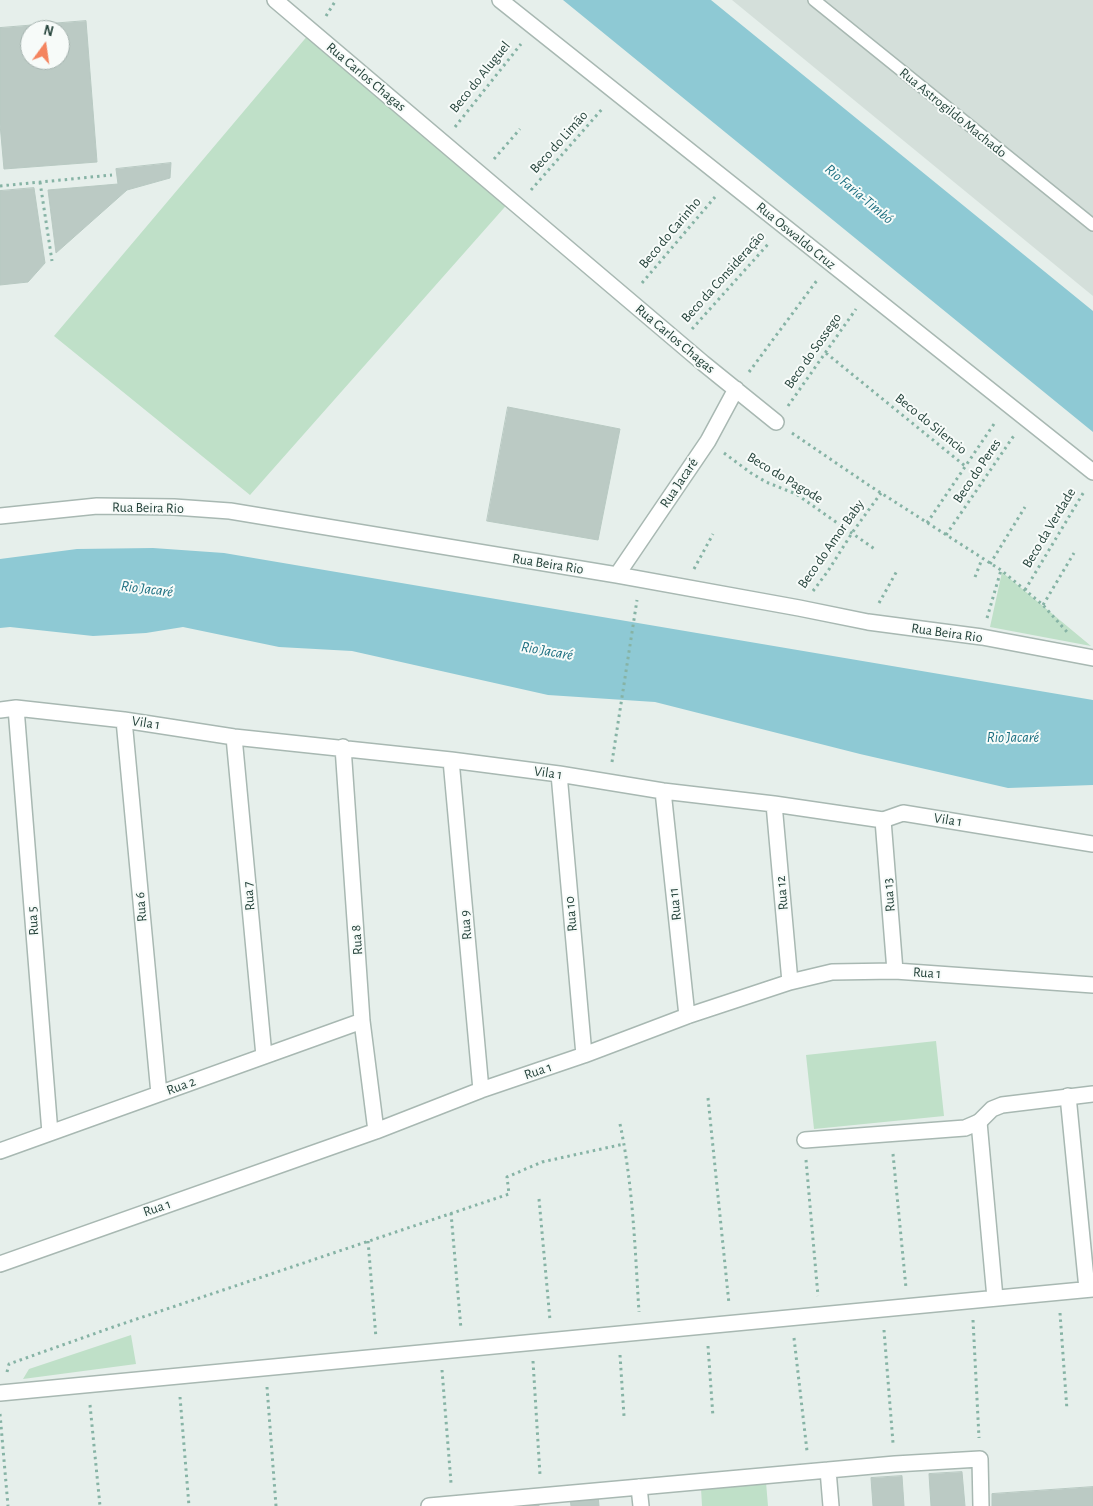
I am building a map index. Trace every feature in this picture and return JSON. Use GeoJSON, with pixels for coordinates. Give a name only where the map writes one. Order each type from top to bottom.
{"type":"FeatureCollection","features":[{"type":"Feature","properties":{"kind":"street","name":"Rua Carlos Chagas"},"geometry":{"type":"LineString","coordinates":[[275,0],[776,422]]}},
{"type":"Feature","properties":{"kind":"street","name":"Rua Oswaldo Cruz"},"geometry":{"type":"LineString","coordinates":[[500,0],[1026,418],[1091,479]]}},
{"type":"Feature","properties":{"kind":"street","name":"Rua Jacaré"},"geometry":{"type":"LineString","coordinates":[[617,575],[708,441],[736,389]]}},
{"type":"Feature","properties":{"kind":"street","name":"Rua Beira Rio"},"geometry":{"type":"LineString","coordinates":[[0,516],[97,506],[230,511],[617,575],[868,622],[982,637],[1091,657]]}},
{"type":"Feature","properties":{"kind":"street","name":"Vila 1"},"geometry":{"type":"LineString","coordinates":[[0,710],[16,708],[124,720],[234,737],[343,747],[451,760],[559,774],[663,791],[774,804],[883,820],[903,813],[1093,844]]}},
{"type":"Feature","properties":{"kind":"street","name":"Rua 5"},"geometry":{"type":"LineString","coordinates":[[16,708],[50,1133]]}},
{"type":"Feature","properties":{"kind":"street","name":"Rua 6"},"geometry":{"type":"LineString","coordinates":[[124,720],[159,1094]]}},
{"type":"Feature","properties":{"kind":"street","name":"Rua 7"},"geometry":{"type":"LineString","coordinates":[[234,737],[264,1056]]}},
{"type":"Feature","properties":{"kind":"street","name":"Rua 8"},"geometry":{"type":"LineString","coordinates":[[343,747],[362,1020],[376,1132]]}},
{"type":"Feature","properties":{"kind":"street","name":"Rua 9"},"geometry":{"type":"LineString","coordinates":[[451,760],[481,1090]]}},
{"type":"Feature","properties":{"kind":"street","name":"Rua 10"},"geometry":{"type":"LineString","coordinates":[[559,774],[584,1055]]}},
{"type":"Feature","properties":{"kind":"street","name":"Rua 11"},"geometry":{"type":"LineString","coordinates":[[663,791],[687,1016]]}},
{"type":"Feature","properties":{"kind":"street","name":"Rua 12"},"geometry":{"type":"LineString","coordinates":[[774,804],[790,982]]}},
{"type":"Feature","properties":{"kind":"street","name":"Rua 13"},"geometry":{"type":"LineString","coordinates":[[883,820],[895,971]]}},
{"type":"Feature","properties":{"kind":"street","name":"Rua 1"},"geometry":{"type":"LineString","coordinates":[[0,1264],[376,1132],[481,1090],[584,1055],[687,1016],[790,982],[832,972],[895,971],[1093,985]]}},
{"type":"Feature","properties":{"kind":"street","name":"Rua 2"},"geometry":{"type":"LineString","coordinates":[[0,1151],[362,1020]]}},
{"type":"Feature","properties":{"kind":"street"},"geometry":{"type":"LineString","coordinates":[[805,1140],[965,1128],[979,1122],[992,1109],[1002,1105],[1093,1094]]}},
{"type":"Feature","properties":{"kind":"street"},"geometry":{"type":"LineString","coordinates":[[2,1393],[1090,1289],[1068,1096]]}},
{"type":"Feature","properties":{"kind":"street"},"geometry":{"type":"LineString","coordinates":[[979,1122],[995,1298]]}},
{"type":"Feature","properties":{"kind":"street"},"geometry":{"type":"LineString","coordinates":[[429,1506],[895,1464],[980,1459],[981,1506]]}},
{"type":"Feature","properties":{"kind":"street"},"geometry":{"type":"LineString","coordinates":[[828,1470],[831,1506]]}},
{"type":"Feature","properties":{"kind":"street"},"geometry":{"type":"LineString","coordinates":[[639,1487],[641,1506]]}},
{"type":"Feature","properties":{"kind":"lane","name":"Rua Astrogildo Machado"},"geometry":{"type":"LineString","coordinates":[[814,0],[1093,225]]}},
{"type":"Feature","properties":{"kind":"path","name":"Beco do Aluguel"},"geometry":{"type":"LineString","coordinates":[[443,141],[534,28]]}},
{"type":"Feature","properties":{"kind":"path","name":"Beco do Limão"},"geometry":{"type":"LineString","coordinates":[[518,205],[617,93]]}},
{"type":"Feature","properties":{"kind":"path"},"geometry":{"type":"LineString","coordinates":[[481,174],[520,129]]}},
{"type":"Feature","properties":{"kind":"path"},"geometry":{"type":"LineString","coordinates":[[0,186],[112,175]]}},
{"type":"Feature","properties":{"kind":"path"},"geometry":{"type":"LineString","coordinates":[[40,182],[52,261]]}},
{"type":"Feature","properties":{"kind":"path","name":"Beco do Carinho"},"geometry":{"type":"LineString","coordinates":[[628,299],[728,182]]}},
{"type":"Feature","properties":{"kind":"path","name":"Beco da Consideração"},"geometry":{"type":"LineString","coordinates":[[680,343],[784,227]]}},
{"type":"Feature","properties":{"kind":"path"},"geometry":{"type":"LineString","coordinates":[[736,389],[830,264]]}},
{"type":"Feature","properties":{"kind":"path","name":"Beco do Sossego"},"geometry":{"type":"LineString","coordinates":[[776,422],[868,292]]}},
{"type":"Feature","properties":{"kind":"path","name":"Beco do Silencio"},"geometry":{"type":"LineString","coordinates":[[825,353],[965,466],[1007,404]]}},
{"type":"Feature","properties":{"kind":"path","name":"Beco do Peres"},"geometry":{"type":"LineString","coordinates":[[946,535],[1026,418]]}},
{"type":"Feature","properties":{"kind":"path"},"geometry":{"type":"LineString","coordinates":[[776,422],[881,493],[1001,570],[1043,605],[1091,657]]}},
{"type":"Feature","properties":{"kind":"path","name":"Beco do Pagode"},"geometry":{"type":"LineString","coordinates":[[708,441],[751,473],[766,482],[796,494],[876,550]]}},
{"type":"Feature","properties":{"kind":"path"},"geometry":{"type":"LineString","coordinates":[[927,523],[965,466]]}},
{"type":"Feature","properties":{"kind":"path","name":"Beco da Verdade"},"geometry":{"type":"LineString","coordinates":[[1024,590],[1091,479]]}},
{"type":"Feature","properties":{"kind":"path","name":"Beco do Amor Baby"},"geometry":{"type":"LineString","coordinates":[[799,608],[828,571],[852,533],[881,493]]}},
{"type":"Feature","properties":{"kind":"path"},"geometry":{"type":"LineString","coordinates":[[990,564],[1025,507]]}},
{"type":"Feature","properties":{"kind":"path"},"geometry":{"type":"LineString","coordinates":[[684,587],[713,534]]}},
{"type":"Feature","properties":{"kind":"path"},"geometry":{"type":"LineString","coordinates":[[1043,605],[1074,553]]}},
{"type":"Feature","properties":{"kind":"path"},"geometry":{"type":"LineString","coordinates":[[975,577],[982,559]]}},
{"type":"Feature","properties":{"kind":"path"},"geometry":{"type":"LineString","coordinates":[[868,622],[898,568]]}},
{"type":"Feature","properties":{"kind":"path"},"geometry":{"type":"LineString","coordinates":[[982,637],[1001,570]]}},
{"type":"Feature","properties":{"kind":"path"},"geometry":{"type":"LineString","coordinates":[[609,782],[636,611]]}},
{"type":"Feature","properties":{"kind":"path"},"geometry":{"type":"LineString","coordinates":[[708,1098],[731,1323]]}},
{"type":"Feature","properties":{"kind":"path"},"geometry":{"type":"LineString","coordinates":[[620,1124],[630,1188],[641,1332]]}},
{"type":"Feature","properties":{"kind":"path"},"geometry":{"type":"LineString","coordinates":[[891,1134],[908,1306]]}},
{"type":"Feature","properties":{"kind":"path"},"geometry":{"type":"LineString","coordinates":[[805,1140],[819,1315]]}},
{"type":"Feature","properties":{"kind":"path"},"geometry":{"type":"LineString","coordinates":[[2,1393],[9,1364],[116,1326],[509,1194],[506,1177],[542,1162],[624,1144]]}},
{"type":"Feature","properties":{"kind":"path"},"geometry":{"type":"LineString","coordinates":[[539,1199],[552,1340]]}},
{"type":"Feature","properties":{"kind":"path"},"geometry":{"type":"LineString","coordinates":[[451,1213],[463,1349]]}},
{"type":"Feature","properties":{"kind":"path"},"geometry":{"type":"LineString","coordinates":[[368,1242],[377,1357]]}},
{"type":"Feature","properties":{"kind":"path"},"geometry":{"type":"LineString","coordinates":[[1058,1292],[1067,1410]]}},
{"type":"Feature","properties":{"kind":"path"},"geometry":{"type":"LineString","coordinates":[[972,1300],[980,1459]]}},
{"type":"Feature","properties":{"kind":"path"},"geometry":{"type":"LineString","coordinates":[[883,1309],[895,1464]]}},
{"type":"Feature","properties":{"kind":"path"},"geometry":{"type":"LineString","coordinates":[[792,1318],[809,1472]]}},
{"type":"Feature","properties":{"kind":"path"},"geometry":{"type":"LineString","coordinates":[[706,1326],[713,1418]]}},
{"type":"Feature","properties":{"kind":"path"},"geometry":{"type":"LineString","coordinates":[[618,1334],[624,1416]]}},
{"type":"Feature","properties":{"kind":"path"},"geometry":{"type":"LineString","coordinates":[[532,1342],[541,1496]]}},
{"type":"Feature","properties":{"kind":"path"},"geometry":{"type":"LineString","coordinates":[[441,1351],[452,1504]]}},
{"type":"Feature","properties":{"kind":"path"},"geometry":{"type":"LineString","coordinates":[[265,1368],[276,1506]]}},
{"type":"Feature","properties":{"kind":"path"},"geometry":{"type":"LineString","coordinates":[[178,1376],[189,1506]]}},
{"type":"Feature","properties":{"kind":"path"},"geometry":{"type":"LineString","coordinates":[[89,1385],[100,1506]]}},
{"type":"Feature","properties":{"kind":"path"},"geometry":{"type":"LineString","coordinates":[[0,1414],[8,1506]]}},
{"type":"Feature","properties":{"kind":"shaded area"},"geometry":{"type":"Polygon","coordinates":[[[732,0],[1093,0],[1093,296],[732,0]]]}},
{"type":"Feature","properties":{"kind":"green space"},"geometry":{"type":"Polygon","coordinates":[[[309,34],[511,200],[250,495],[54,336],[309,34]]]}},
{"type":"Feature","properties":{"kind":"green space"},"geometry":{"type":"Polygon","coordinates":[[[1002,572],[1091,646],[990,627],[1002,572]]]}},
{"type":"Feature","properties":{"kind":"green space"},"geometry":{"type":"Polygon","coordinates":[[[936,1041],[944,1116],[814,1129],[806,1055],[936,1041]]]}},
{"type":"Feature","properties":{"kind":"green space"},"geometry":{"type":"Polygon","coordinates":[[[131,1335],[136,1364],[23,1379],[29,1369],[131,1335]]]}},
{"type":"Feature","properties":{"kind":"green space"},"geometry":{"type":"Polygon","coordinates":[[[766,1482],[768,1506],[702,1506],[701,1488],[766,1482]]]}},
{"type":"Feature","properties":{"kind":"water","name":"Rio Faria-Timbó"},"geometry":{"type":"Polygon","coordinates":[[[563,0],[711,0],[1093,311],[1093,432],[563,0]]]}},
{"type":"Feature","properties":{"kind":"water","name":"Rio Jacaré"},"geometry":{"type":"Polygon","coordinates":[[[153,548],[224,553],[1093,700],[1093,785],[1008,788],[860,754],[655,702],[548,695],[352,651],[279,647],[183,627],[146,633],[93,636],[10,627],[0,628],[0,559],[77,549],[153,548]]]}},
{"type":"Feature","properties":{"kind":"building"},"geometry":{"type":"Polygon","coordinates":[[[86,21],[97,162],[4,169],[0,124],[0,28],[20,26],[20,70],[70,70],[70,22],[86,21]]]}},
{"type":"Feature","properties":{"kind":"building"},"geometry":{"type":"Polygon","coordinates":[[[171,163],[170,178],[127,190],[56,253],[48,190],[118,184],[116,169],[171,163]]]}},
{"type":"Feature","properties":{"kind":"building"},"geometry":{"type":"Polygon","coordinates":[[[34,188],[45,263],[28,282],[0,285],[0,191],[34,188]]]}},
{"type":"Feature","properties":{"kind":"building"},"geometry":{"type":"Polygon","coordinates":[[[508,407],[620,429],[598,540],[487,521],[508,407]]]}},
{"type":"Feature","properties":{"kind":"building"},"geometry":{"type":"Polygon","coordinates":[[[962,1472],[965,1506],[931,1506],[929,1474],[962,1472]]]}},
{"type":"Feature","properties":{"kind":"building"},"geometry":{"type":"Polygon","coordinates":[[[902,1476],[904,1506],[873,1506],[871,1478],[902,1476]]]}},
{"type":"Feature","properties":{"kind":"building"},"geometry":{"type":"Polygon","coordinates":[[[1093,1487],[1093,1506],[992,1506],[992,1494],[1093,1487]]]}},
{"type":"Feature","properties":{"kind":"building"},"geometry":{"type":"Polygon","coordinates":[[[598,1495],[599,1506],[571,1506],[570,1498],[598,1495]]]}},
{"type":"Feature","properties":{"kind":"building"},"geometry":{"type":"Polygon","coordinates":[[[538,1501],[539,1506],[511,1506],[538,1501]]]}}]}
